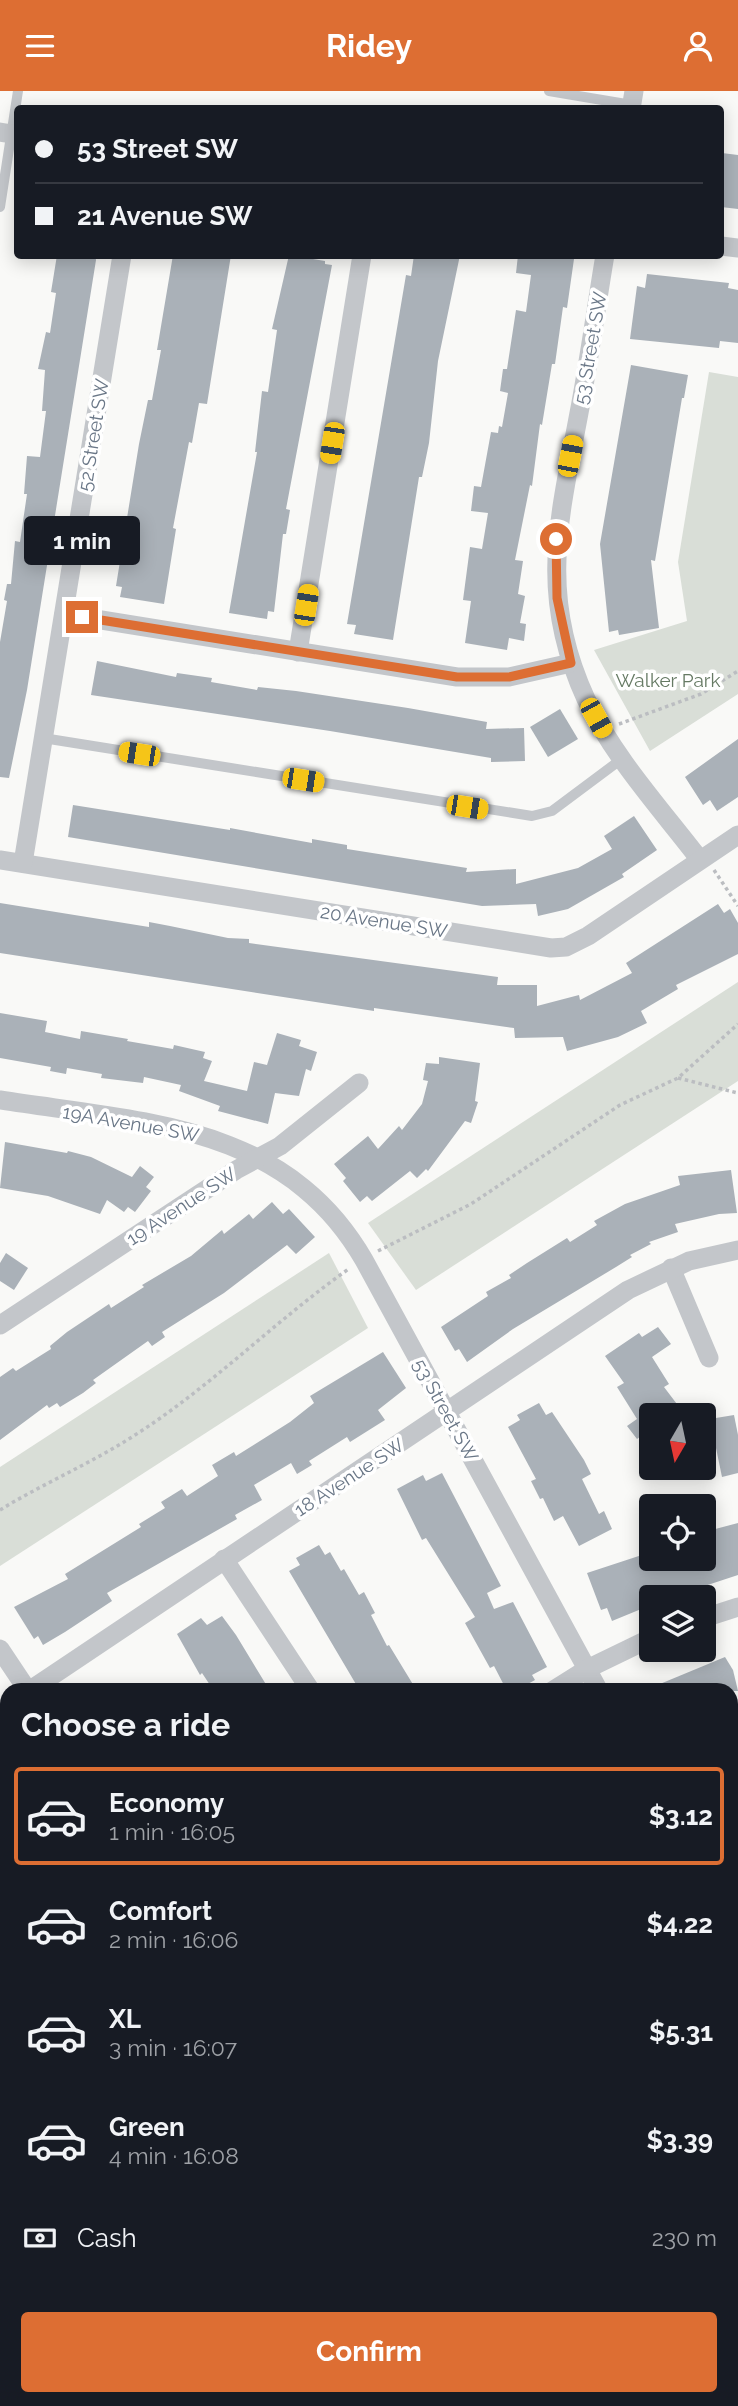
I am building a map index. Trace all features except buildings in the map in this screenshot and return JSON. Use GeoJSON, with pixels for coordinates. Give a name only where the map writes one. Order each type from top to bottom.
{"type":"FeatureCollection","features":[{"type":"Feature","properties":{"kind":"street","name":"52 Street SW"},"geometry":{"type":"LineString","coordinates":[[23,863],[121,259]]}},
{"type":"Feature","properties":{"kind":"street"},"geometry":{"type":"LineString","coordinates":[[298,652],[361,259]]}},
{"type":"Feature","properties":{"kind":"street","name":"53 Street SW"},"geometry":{"type":"LineString","coordinates":[[604,259],[556,539],[557,598],[571,663],[604,731],[707,865]]}},
{"type":"Feature","properties":{"kind":"street"},"geometry":{"type":"LineString","coordinates":[[64,614],[477,679],[509,677],[571,663]]}},
{"type":"Feature","properties":{"kind":"street","name":"20 Avenue SW"},"geometry":{"type":"LineString","coordinates":[[0,860],[551,948],[578,942],[707,865],[738,835]]}},
{"type":"Feature","properties":{"kind":"street","name":"19 Avenue SW"},"geometry":{"type":"LineString","coordinates":[[0,1325],[280,1146],[359,1083]]}},
{"type":"Feature","properties":{"kind":"street","name":"19A Avenue SW"},"geometry":{"type":"LineString","coordinates":[[0,1100],[180,1129],[212,1137],[259,1157]]}},
{"type":"Feature","properties":{"kind":"street","name":"53 Street SW"},"geometry":{"type":"LineString","coordinates":[[259,1157],[299,1183],[343,1227],[595,1683]]}},
{"type":"Feature","properties":{"kind":"street","name":"18 Avenue SW"},"geometry":{"type":"LineString","coordinates":[[41,1683],[628,1290],[671,1268],[738,1250]]}},
{"type":"Feature","properties":{"kind":"street"},"geometry":{"type":"LineString","coordinates":[[671,1268],[709,1358]]}},
{"type":"Feature","properties":{"kind":"street"},"geometry":{"type":"LineString","coordinates":[[224,1559],[306,1683]]}},
{"type":"Feature","properties":{"kind":"street"},"geometry":{"type":"LineString","coordinates":[[716,1614],[738,1607]]}},
{"type":"Feature","properties":{"kind":"street"},"geometry":{"type":"LineString","coordinates":[[564,1683],[587,1668],[639,1644]]}},
{"type":"Feature","properties":{"kind":"street"},"geometry":{"type":"LineString","coordinates":[[0,1649],[23,1683]]}},
{"type":"Feature","properties":{"kind":"lane"},"geometry":{"type":"LineString","coordinates":[[549,91],[633,101]]}},
{"type":"Feature","properties":{"kind":"lane"},"geometry":{"type":"LineString","coordinates":[[0,207],[14,112]]}},
{"type":"Feature","properties":{"kind":"lane"},"geometry":{"type":"LineString","coordinates":[[43,739],[532,817],[552,811],[623,758]]}},
{"type":"Feature","properties":{"kind":"path"},"geometry":{"type":"LineString","coordinates":[[604,731],[638,715],[701,694],[738,671]]}},
{"type":"Feature","properties":{"kind":"path"},"geometry":{"type":"LineString","coordinates":[[707,865],[738,906]]}},
{"type":"Feature","properties":{"kind":"path"},"geometry":{"type":"LineString","coordinates":[[376,1253],[401,1237],[471,1204],[620,1105],[677,1078],[738,1024]]}},
{"type":"Feature","properties":{"kind":"path"},"geometry":{"type":"LineString","coordinates":[[677,1078],[738,1093]]}},
{"type":"Feature","properties":{"kind":"path"},"geometry":{"type":"LineString","coordinates":[[0,1510],[37,1487],[134,1436],[194,1393],[306,1299],[350,1268]]}},
{"type":"Feature","properties":{"kind":"green space","name":"Walker Park"},"geometry":{"type":"Polygon","coordinates":[[[709,372],[738,377],[738,694],[650,751],[594,650],[687,621],[678,562],[709,372]]]}},
{"type":"Feature","properties":{"kind":"green space"},"geometry":{"type":"Polygon","coordinates":[[[738,982],[738,1081],[416,1290],[368,1223],[738,982]]]}},
{"type":"Feature","properties":{"kind":"green space"},"geometry":{"type":"Polygon","coordinates":[[[329,1253],[368,1328],[0,1566],[0,1467],[329,1253]]]}},
{"type":"Feature","properties":{"kind":"route"},"geometry":{"type":"LineString","coordinates":[[82,617],[457,677],[509,677],[571,663],[557,598],[554,572],[556,539]]}}]}
